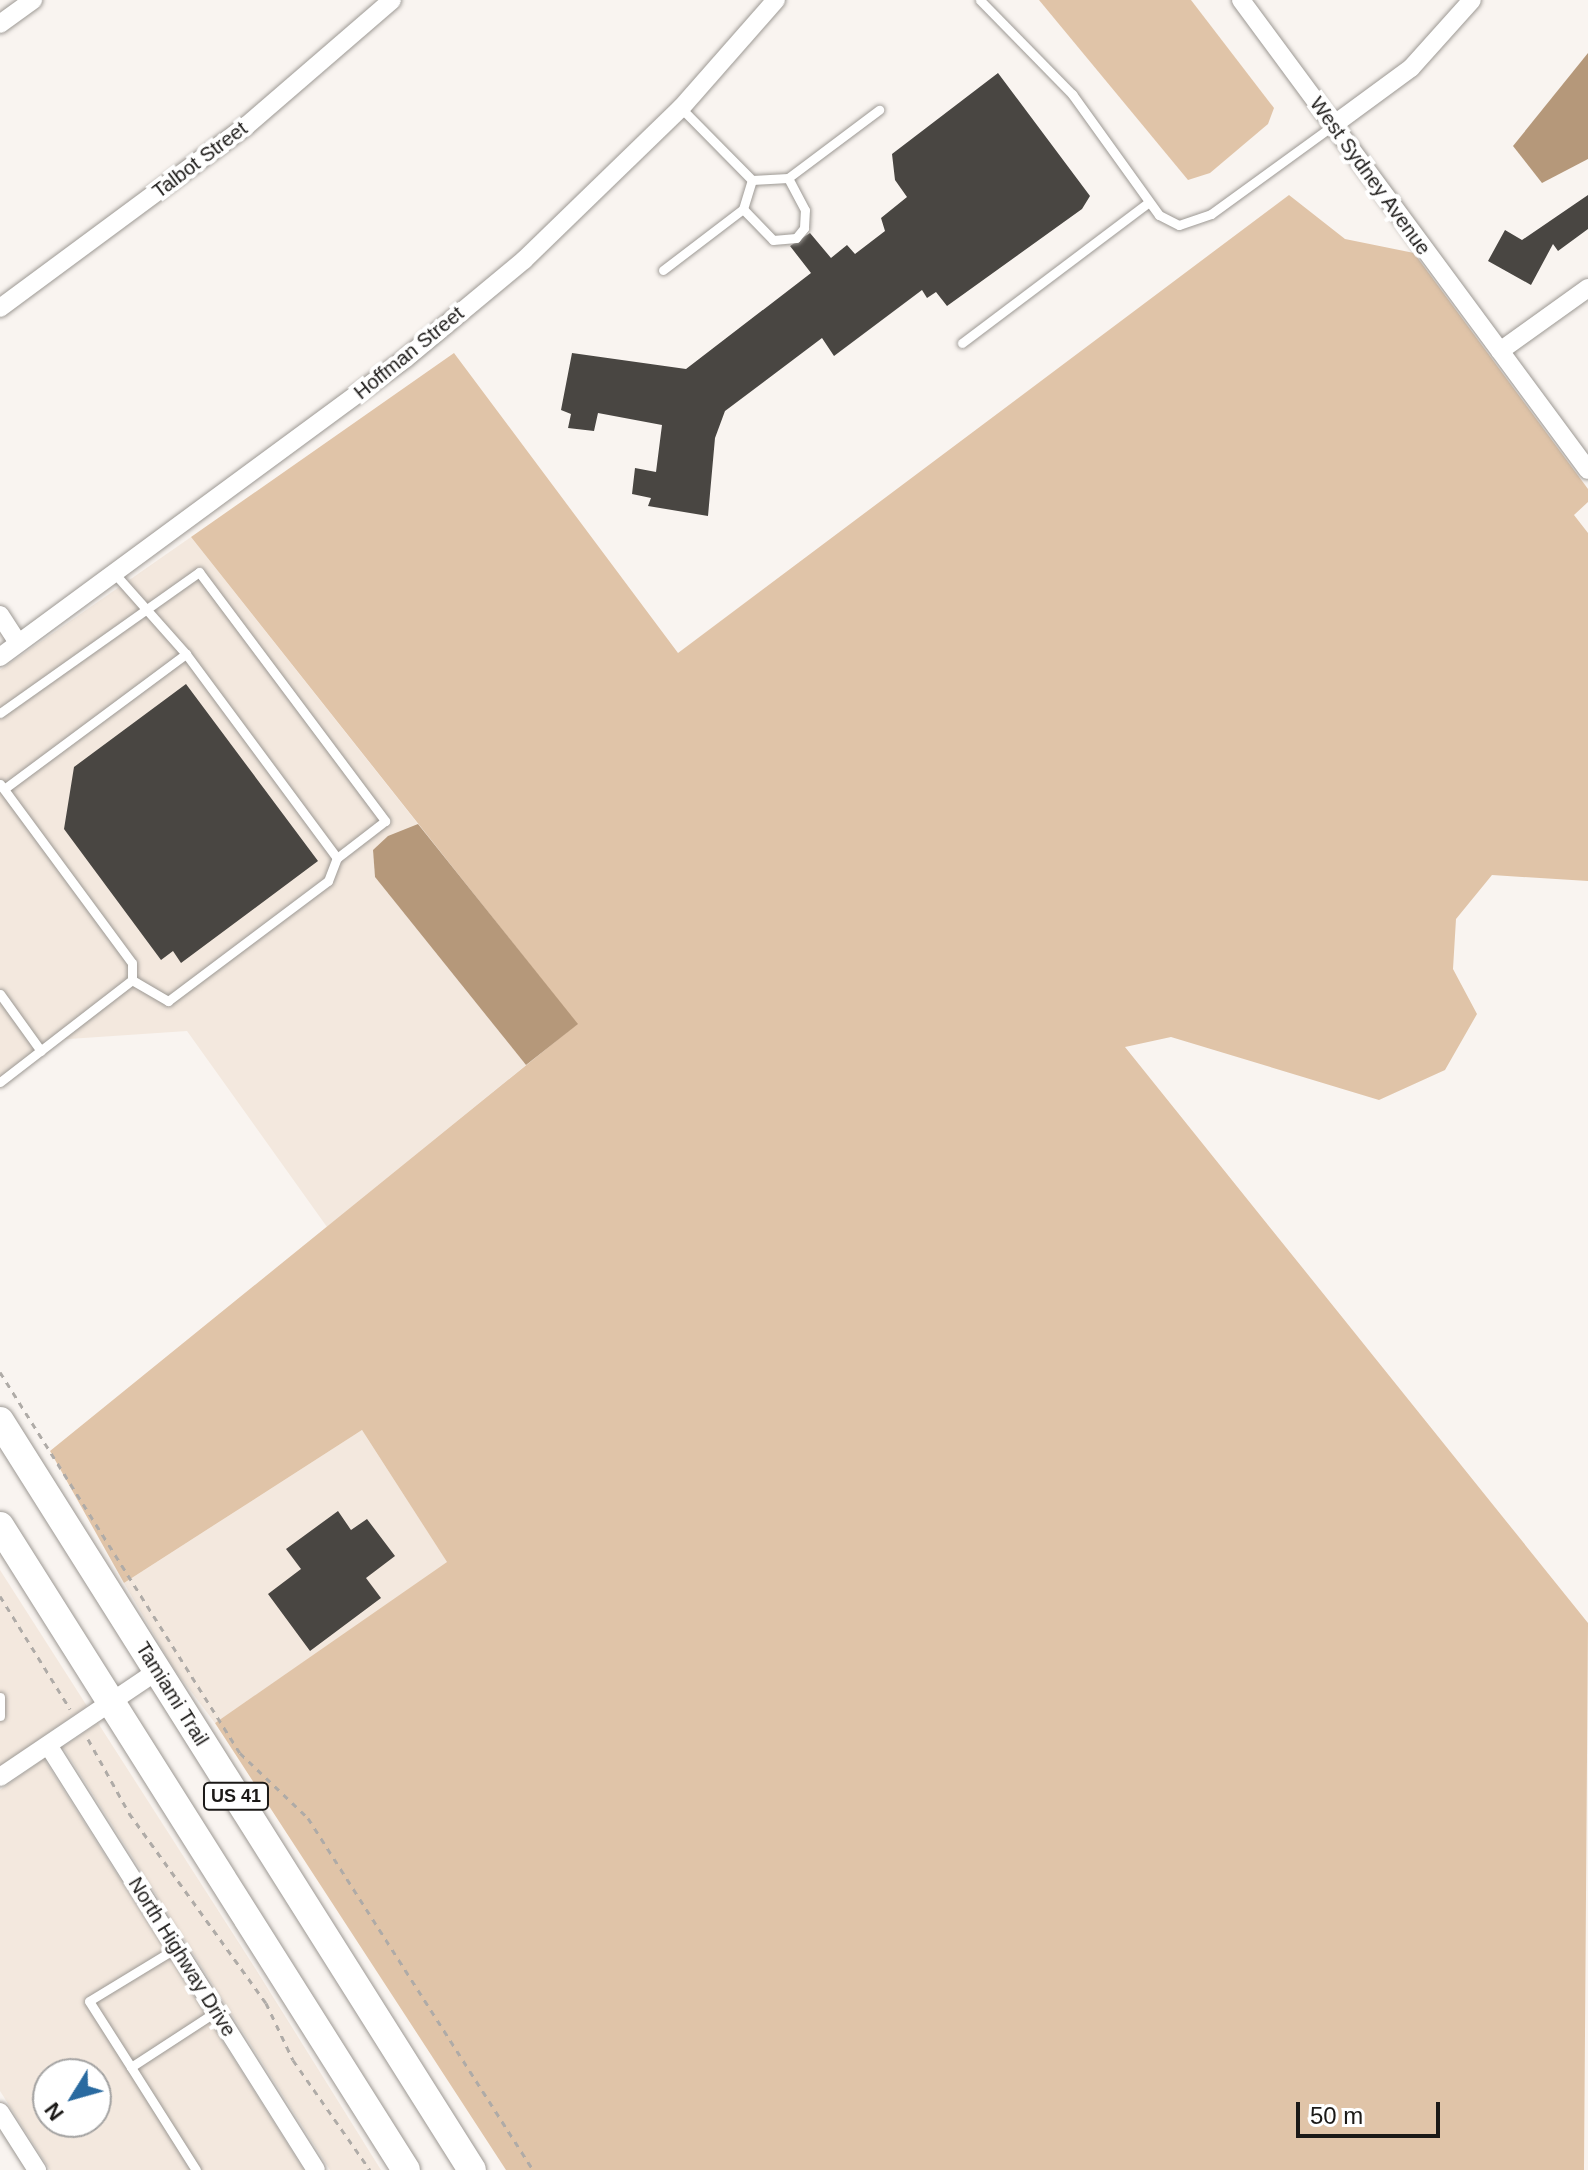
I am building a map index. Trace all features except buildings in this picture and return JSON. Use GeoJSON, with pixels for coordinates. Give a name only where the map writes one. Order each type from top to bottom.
{"type":"FeatureCollection","features":[{"type":"Feature","properties":{"kind":"main road","name":"Tamiami Trail"},"geometry":{"type":"LineString","coordinates":[[0,1421],[472,2170]]}},
{"type":"Feature","properties":{"kind":"main road","name":"US 41"},"geometry":{"type":"LineString","coordinates":[[0,1526],[406,2170]]}},
{"type":"Feature","properties":{"kind":"street"},"geometry":{"type":"LineString","coordinates":[[0,24],[33,0]]}},
{"type":"Feature","properties":{"kind":"street","name":"Talbot Street"},"geometry":{"type":"LineString","coordinates":[[0,308],[245,127],[392,0]]}},
{"type":"Feature","properties":{"kind":"street","name":"Hoffman Street"},"geometry":{"type":"LineString","coordinates":[[0,657],[406,358],[524,260],[681,108],[776,0]]}},
{"type":"Feature","properties":{"kind":"street","name":"West Sydney Avenue"},"geometry":{"type":"LineString","coordinates":[[1241,0],[1588,470]]}},
{"type":"Feature","properties":{"kind":"street"},"geometry":{"type":"LineString","coordinates":[[1332,126],[1411,68],[1472,0]]}},
{"type":"Feature","properties":{"kind":"street"},"geometry":{"type":"LineString","coordinates":[[1500,351],[1588,288]]}},
{"type":"Feature","properties":{"kind":"street"},"geometry":{"type":"LineString","coordinates":[[0,615],[18,643]]}},
{"type":"Feature","properties":{"kind":"street"},"geometry":{"type":"LineString","coordinates":[[0,1777],[157,1671]]}},
{"type":"Feature","properties":{"kind":"street","name":"North Highway Drive"},"geometry":{"type":"LineString","coordinates":[[48,1745],[316,2170]]}},
{"type":"Feature","properties":{"kind":"street"},"geometry":{"type":"LineString","coordinates":[[0,2112],[37,2170]]}},
{"type":"Feature","properties":{"kind":"lane"},"geometry":{"type":"LineString","coordinates":[[980,0],[1072,94],[1149,202],[1179,225],[1194,223],[1332,126]]}},
{"type":"Feature","properties":{"kind":"lane"},"geometry":{"type":"LineString","coordinates":[[681,108],[752,180],[788,178],[879,110]]}},
{"type":"Feature","properties":{"kind":"lane"},"geometry":{"type":"LineString","coordinates":[[743,209],[773,240],[796,238],[804,228],[805,210],[788,178]]}},
{"type":"Feature","properties":{"kind":"lane"},"geometry":{"type":"LineString","coordinates":[[663,270],[743,209],[752,180]]}},
{"type":"Feature","properties":{"kind":"lane"},"geometry":{"type":"LineString","coordinates":[[962,343],[1149,202]]}},
{"type":"Feature","properties":{"kind":"lane"},"geometry":{"type":"LineString","coordinates":[[0,713],[192,572],[204,575],[385,821],[337,858],[328,881],[168,1001],[132,980]]}},
{"type":"Feature","properties":{"kind":"lane"},"geometry":{"type":"LineString","coordinates":[[114,573],[186,654],[337,858]]}},
{"type":"Feature","properties":{"kind":"lane"},"geometry":{"type":"LineString","coordinates":[[132,980],[132,963],[2,787],[186,654]]}},
{"type":"Feature","properties":{"kind":"lane"},"geometry":{"type":"LineString","coordinates":[[0,1082],[132,980]]}},
{"type":"Feature","properties":{"kind":"lane"},"geometry":{"type":"LineString","coordinates":[[0,994],[41,1051]]}},
{"type":"Feature","properties":{"kind":"lane"},"geometry":{"type":"LineString","coordinates":[[0,1697],[0,1716]]}},
{"type":"Feature","properties":{"kind":"lane"},"geometry":{"type":"LineString","coordinates":[[176,1948],[89,2001],[196,2170]]}},
{"type":"Feature","properties":{"kind":"lane"},"geometry":{"type":"LineString","coordinates":[[131,2067],[217,2011]]}},
{"type":"Feature","properties":{"kind":"path"},"geometry":{"type":"LineString","coordinates":[[0,1372],[240,1753],[308,1818],[533,2170]]}},
{"type":"Feature","properties":{"kind":"path"},"geometry":{"type":"LineString","coordinates":[[0,1596],[79,1724],[129,1813],[266,2003],[293,2060],[370,2170]]}},
{"type":"Feature","properties":{"kind":"shaded area"},"geometry":{"type":"Polygon","coordinates":[[[1039,0],[1191,0],[1274,108],[1268,124],[1210,173],[1188,180],[1039,0]]]}},
{"type":"Feature","properties":{"kind":"shaded area"},"geometry":{"type":"Polygon","coordinates":[[[1588,53],[1588,159],[1542,183],[1513,146],[1588,53]]]}},
{"type":"Feature","properties":{"kind":"shaded area"},"geometry":{"type":"Polygon","coordinates":[[[1289,195],[1345,239],[1414,253],[1588,489],[1588,502],[1574,515],[1588,533],[1588,881],[1492,875],[1456,919],[1453,969],[1477,1014],[1445,1070],[1379,1100],[1171,1037],[1125,1047],[1588,1623],[1584,2170],[506,2170],[215,1723],[447,1562],[362,1430],[124,1583],[50,1451],[577,1024],[191,537],[454,353],[678,653],[1289,195]]]}},
{"type":"Feature","properties":{"kind":"shaded area"},"geometry":{"type":"Polygon","coordinates":[[[191,537],[418,824],[373,850],[375,877],[526,1065],[327,1227],[187,1031],[54,1040],[0,1078],[0,670],[191,537]]]}},
{"type":"Feature","properties":{"kind":"shaded area"},"geometry":{"type":"Polygon","coordinates":[[[418,824],[578,1024],[526,1065],[375,877],[373,850],[388,836],[418,824]]]}},
{"type":"Feature","properties":{"kind":"shaded area"},"geometry":{"type":"Polygon","coordinates":[[[362,1430],[448,1563],[215,1723],[174,1669],[124,1583],[362,1430]]]}},
{"type":"Feature","properties":{"kind":"shaded area"},"geometry":{"type":"Polygon","coordinates":[[[0,1570],[87,1706],[0,1766],[0,1570]]]}},
{"type":"Feature","properties":{"kind":"shaded area"},"geometry":{"type":"Polygon","coordinates":[[[98,1723],[381,2170],[330,2170],[63,1747],[98,1723]]]}},
{"type":"Feature","properties":{"kind":"shaded area"},"geometry":{"type":"Polygon","coordinates":[[[44,1759],[304,2170],[50,2170],[0,2091],[0,1790],[44,1759]]]}}]}
